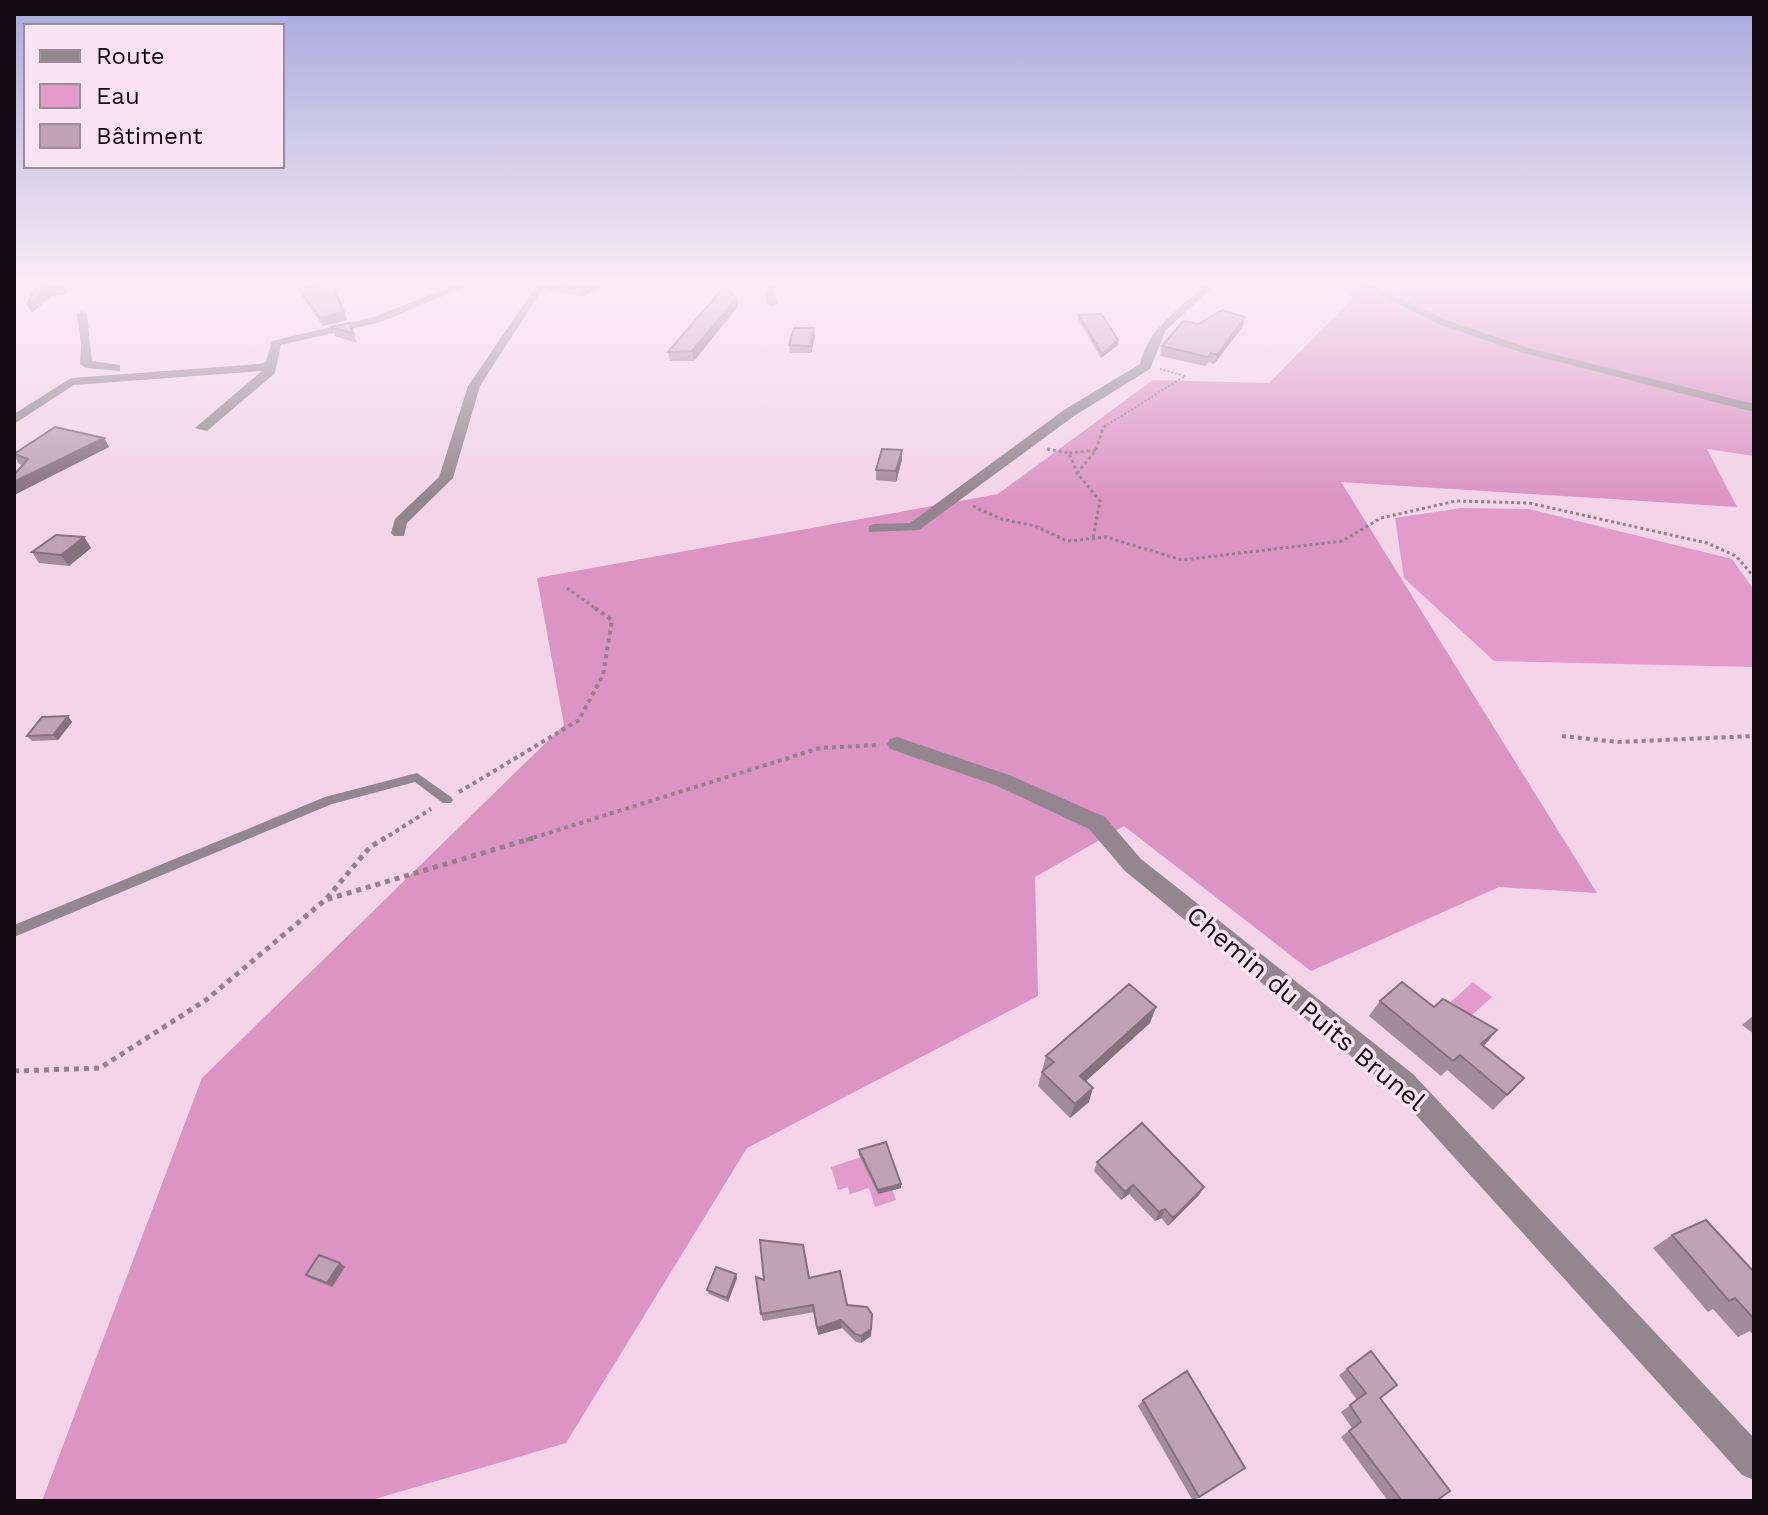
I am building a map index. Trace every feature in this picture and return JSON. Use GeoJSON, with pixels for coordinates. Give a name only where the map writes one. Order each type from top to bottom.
{"type":"FeatureCollection","features":[{"type":"Feature","properties":{"kind":"street"},"geometry":{"type":"LineString","coordinates":[[86,356],[86,364],[99,368],[266,366],[271,370],[202,428]]}},
{"type":"Feature","properties":{"kind":"street"},"geometry":{"type":"LineString","coordinates":[[266,366],[270,356]]}},
{"type":"Feature","properties":{"kind":"street"},"geometry":{"type":"LineString","coordinates":[[399,533],[400,522],[446,478],[474,386],[494,356]]}},
{"type":"Feature","properties":{"kind":"street"},"geometry":{"type":"LineString","coordinates":[[874,529],[914,527],[1069,413],[1146,366],[1148,356]]}},
{"type":"Feature","properties":{"kind":"street"},"geometry":{"type":"LineString","coordinates":[[1547,356],[1754,408]]}},
{"type":"Feature","properties":{"kind":"street"},"geometry":{"type":"LineString","coordinates":[[14,420],[71,382],[266,366]]}},
{"type":"Feature","properties":{"kind":"street","name":"Chemin du Puits Brunel"},"geometry":{"type":"LineString","coordinates":[[897,744],[1002,780],[1097,823],[1133,865],[1404,1083],[1754,1463]]}},
{"type":"Feature","properties":{"kind":"lane"},"geometry":{"type":"LineString","coordinates":[[14,931],[329,800],[417,777],[447,800]]}},
{"type":"Feature","properties":{"kind":"path"},"geometry":{"type":"LineString","coordinates":[[1077,473],[1096,450],[1103,428],[1185,376],[1146,366]]}},
{"type":"Feature","properties":{"kind":"path"},"geometry":{"type":"LineString","coordinates":[[1024,447],[1069,453],[1096,450]]}},
{"type":"Feature","properties":{"kind":"path"},"geometry":{"type":"LineString","coordinates":[[1069,453],[1077,473],[1100,501],[1093,538]]}},
{"type":"Feature","properties":{"kind":"path"},"geometry":{"type":"LineString","coordinates":[[955,497],[1001,519],[1035,526],[1067,541],[1106,537],[1182,560],[1342,541],[1381,518],[1456,501],[1529,503],[1707,543],[1736,556],[1754,577]]}},
{"type":"Feature","properties":{"kind":"path"},"geometry":{"type":"LineString","coordinates":[[14,1071],[100,1068],[206,1000],[325,900],[370,847],[579,720],[603,675],[612,620],[567,588]]}},
{"type":"Feature","properties":{"kind":"path"},"geometry":{"type":"LineString","coordinates":[[1562,736],[1618,742],[1754,736]]}},
{"type":"Feature","properties":{"kind":"path"},"geometry":{"type":"LineString","coordinates":[[325,900],[673,796],[820,748],[897,744]]}},
{"type":"Feature","properties":{"kind":"shaded area"},"geometry":{"type":"Polygon","coordinates":[[[1296,356],[1754,356],[1754,456],[1707,449],[1737,507],[1341,482],[1597,893],[1499,887],[1311,971],[1124,826],[1035,877],[1038,996],[747,1148],[566,1443],[368,1501],[42,1501],[202,1078],[564,725],[537,578],[998,494],[1153,380],[1269,383],[1296,356]]]}},
{"type":"Feature","properties":{"kind":"water"},"geometry":{"type":"Polygon","coordinates":[[[1461,508],[1529,509],[1732,559],[1754,590],[1754,667],[1494,661],[1404,578],[1395,518],[1461,508]]]}},
{"type":"Feature","properties":{"kind":"water"},"geometry":{"type":"Polygon","coordinates":[[[1473,982],[1492,997],[1464,1022],[1445,1007],[1473,982]]]}},
{"type":"Feature","properties":{"kind":"water"},"geometry":{"type":"Polygon","coordinates":[[[879,1151],[896,1200],[875,1207],[869,1188],[850,1194],[848,1187],[838,1190],[831,1167],[879,1151]]]}},
{"type":"Feature","properties":{"kind":"building"},"geometry":{"type":"Polygon","coordinates":[[[55,427],[104,438],[14,482],[14,475],[28,459],[14,454],[55,427]]]}},
{"type":"Feature","properties":{"kind":"building"},"geometry":{"type":"Polygon","coordinates":[[[882,449],[902,450],[896,471],[876,470],[882,449]]]}},
{"type":"Feature","properties":{"kind":"building"},"geometry":{"type":"Polygon","coordinates":[[[56,535],[84,537],[61,555],[32,552],[56,535]]]}},
{"type":"Feature","properties":{"kind":"building"},"geometry":{"type":"Polygon","coordinates":[[[68,716],[53,735],[27,736],[42,717],[68,716]]]}},
{"type":"Feature","properties":{"kind":"building"},"geometry":{"type":"Polygon","coordinates":[[[1402,982],[1434,1007],[1443,999],[1497,1030],[1481,1044],[1524,1078],[1507,1095],[1460,1055],[1453,1061],[1380,1001],[1402,982]]]}},
{"type":"Feature","properties":{"kind":"building"},"geometry":{"type":"Polygon","coordinates":[[[1129,984],[1156,1007],[1080,1076],[1093,1088],[1075,1104],[1042,1072],[1054,1062],[1046,1056],[1129,984]]]}},
{"type":"Feature","properties":{"kind":"building"},"geometry":{"type":"Polygon","coordinates":[[[1142,1123],[1204,1187],[1173,1218],[1165,1209],[1159,1212],[1133,1185],[1125,1192],[1097,1162],[1142,1123]]]}},
{"type":"Feature","properties":{"kind":"building"},"geometry":{"type":"Polygon","coordinates":[[[886,1142],[901,1184],[878,1190],[859,1150],[886,1142]]]}},
{"type":"Feature","properties":{"kind":"building"},"geometry":{"type":"Polygon","coordinates":[[[1706,1220],[1754,1272],[1754,1319],[1735,1298],[1729,1301],[1672,1235],[1706,1220]]]}},
{"type":"Feature","properties":{"kind":"building"},"geometry":{"type":"Polygon","coordinates":[[[760,1240],[803,1245],[809,1278],[840,1271],[847,1305],[867,1307],[872,1314],[871,1329],[861,1336],[841,1320],[817,1328],[813,1305],[761,1314],[756,1277],[764,1280],[760,1240]]]}},
{"type":"Feature","properties":{"kind":"building"},"geometry":{"type":"Polygon","coordinates":[[[319,1255],[340,1263],[327,1283],[306,1275],[319,1255]]]}},
{"type":"Feature","properties":{"kind":"building"},"geometry":{"type":"Polygon","coordinates":[[[716,1267],[736,1274],[727,1298],[707,1290],[716,1267]]]}},
{"type":"Feature","properties":{"kind":"building"},"geometry":{"type":"Polygon","coordinates":[[[1371,1351],[1397,1385],[1380,1398],[1450,1491],[1436,1501],[1402,1501],[1349,1431],[1361,1422],[1350,1405],[1366,1393],[1347,1369],[1371,1351]]]}},
{"type":"Feature","properties":{"kind":"building"},"geometry":{"type":"Polygon","coordinates":[[[1187,1371],[1245,1468],[1199,1497],[1143,1400],[1187,1371]]]}}]}
